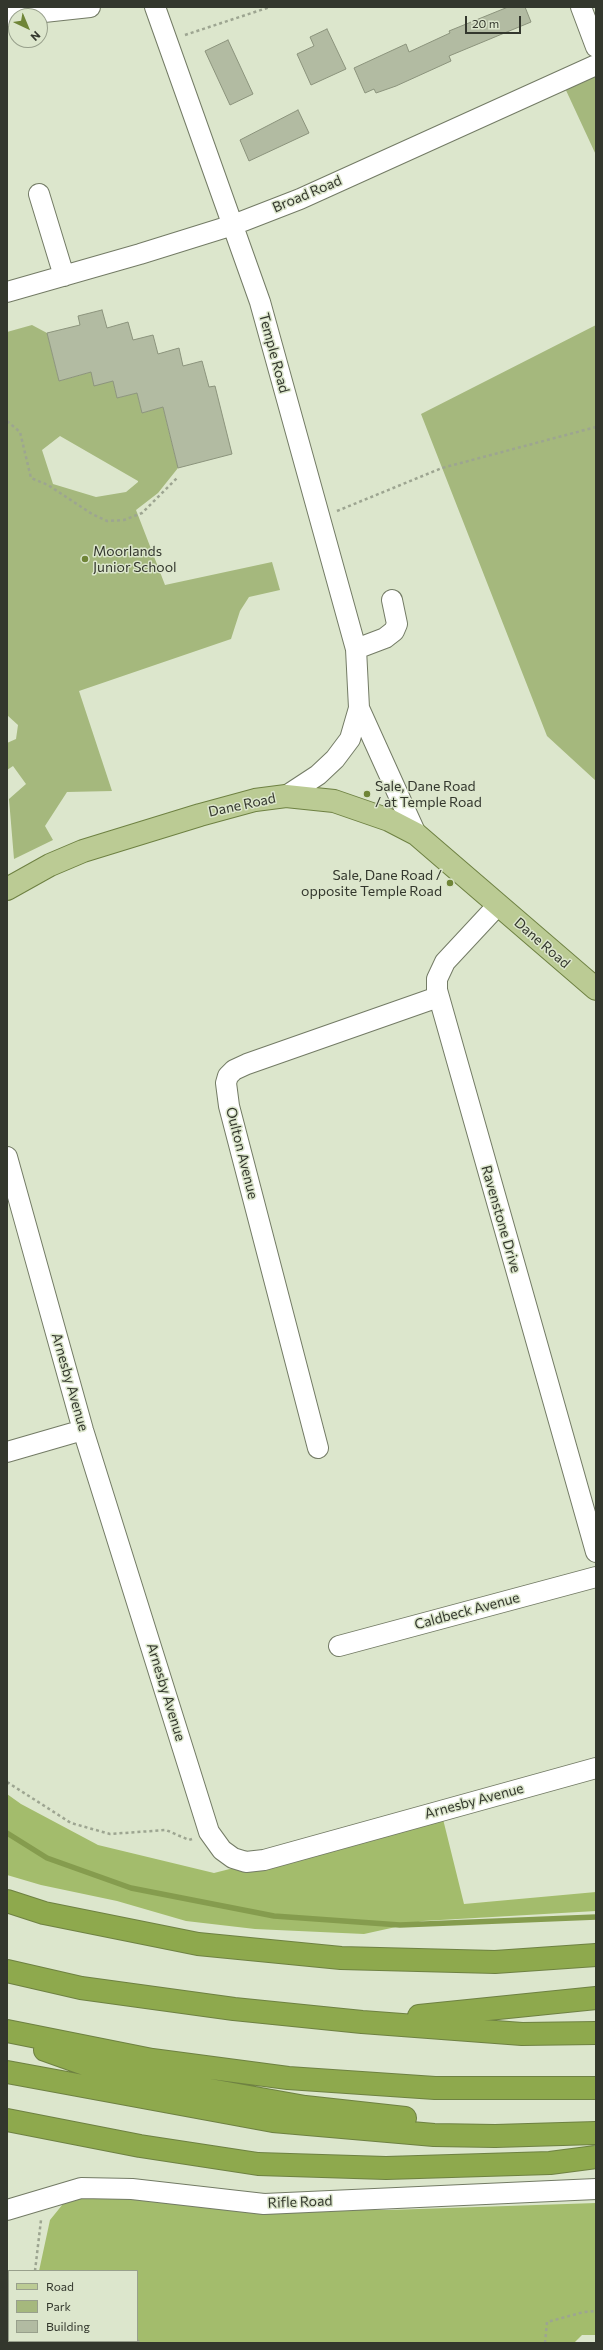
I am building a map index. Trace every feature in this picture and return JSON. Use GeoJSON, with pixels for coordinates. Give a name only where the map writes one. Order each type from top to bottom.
{"type":"FeatureCollection","features":[{"type":"Feature","properties":{"kind":"highway"},"geometry":{"type":"LineString","coordinates":[[7,1901],[44,1913],[198,1944],[341,1958],[495,1962],[596,1955]]}},
{"type":"Feature","properties":{"kind":"highway"},"geometry":{"type":"LineString","coordinates":[[7,1971],[81,1988],[234,2009],[362,2022],[522,2034],[596,2033]]}},
{"type":"Feature","properties":{"kind":"highway"},"geometry":{"type":"LineString","coordinates":[[362,2022],[596,1998]]}},
{"type":"Feature","properties":{"kind":"highway"},"geometry":{"type":"LineString","coordinates":[[7,2031],[152,2060],[288,2078],[435,2088],[596,2088]]}},
{"type":"Feature","properties":{"kind":"highway"},"geometry":{"type":"LineString","coordinates":[[7,2036],[104,2071],[305,2107],[557,2133]]}},
{"type":"Feature","properties":{"kind":"highway"},"geometry":{"type":"LineString","coordinates":[[7,2072],[273,2121],[434,2135],[495,2136],[596,2133]]}},
{"type":"Feature","properties":{"kind":"highway"},"geometry":{"type":"LineString","coordinates":[[7,2120],[140,2146],[258,2164],[386,2168],[550,2163],[596,2157]]}},
{"type":"Feature","properties":{"kind":"main road","name":"Dane Road"},"geometry":{"type":"LineString","coordinates":[[7,889],[50,865],[82,851],[200,814],[255,800],[286,796],[334,801],[389,820],[416,834],[596,989]]}},
{"type":"Feature","properties":{"kind":"street"},"geometry":{"type":"LineString","coordinates":[[7,16],[90,7]]}},
{"type":"Feature","properties":{"kind":"street","name":"Temple Road"},"geometry":{"type":"LineString","coordinates":[[154,7],[260,302],[356,649],[359,708],[350,739],[335,759],[318,775],[286,796]]}},
{"type":"Feature","properties":{"kind":"street"},"geometry":{"type":"LineString","coordinates":[[581,7],[596,47]]}},
{"type":"Feature","properties":{"kind":"street","name":"Broad Road"},"geometry":{"type":"LineString","coordinates":[[7,292],[233,225],[300,199],[596,65]]}},
{"type":"Feature","properties":{"kind":"street"},"geometry":{"type":"LineString","coordinates":[[39,194],[64,276]]}},
{"type":"Feature","properties":{"kind":"street"},"geometry":{"type":"LineString","coordinates":[[356,649],[385,638],[394,631],[397,624],[392,600]]}},
{"type":"Feature","properties":{"kind":"street","name":"Temple Road"},"geometry":{"type":"LineString","coordinates":[[359,708],[416,834]]}},
{"type":"Feature","properties":{"kind":"street","name":"Ravenstone Drive"},"geometry":{"type":"LineString","coordinates":[[498,905],[445,962],[437,979],[438,997],[596,1552]]}},
{"type":"Feature","properties":{"kind":"street","name":"Oulton Avenue"},"geometry":{"type":"LineString","coordinates":[[318,1448],[229,1106],[226,1083],[228,1076],[234,1070],[247,1064],[438,997]]}},
{"type":"Feature","properties":{"kind":"street","name":"Arnesby Avenue"},"geometry":{"type":"LineString","coordinates":[[8,1166],[83,1430],[209,1832],[222,1850],[233,1858],[246,1862],[264,1860],[596,1768]]}},
{"type":"Feature","properties":{"kind":"street"},"geometry":{"type":"LineString","coordinates":[[7,1452],[83,1430]]}},
{"type":"Feature","properties":{"kind":"street","name":"Caldbeck Avenue"},"geometry":{"type":"LineString","coordinates":[[339,1645],[596,1577]]}},
{"type":"Feature","properties":{"kind":"street","name":"Rifle Road"},"geometry":{"type":"LineString","coordinates":[[7,2210],[81,2188],[132,2188],[264,2204],[596,2189]]}},
{"type":"Feature","properties":{"kind":"path"},"geometry":{"type":"LineString","coordinates":[[167,41],[236,16],[267,10],[270,7]]}},
{"type":"Feature","properties":{"kind":"path"},"geometry":{"type":"LineString","coordinates":[[7,422],[20,432],[31,478],[48,485],[92,514],[107,521],[124,520],[142,513],[177,478]]}},
{"type":"Feature","properties":{"kind":"path"},"geometry":{"type":"LineString","coordinates":[[320,519],[442,468],[596,428]]}},
{"type":"Feature","properties":{"kind":"path"},"geometry":{"type":"LineString","coordinates":[[7,1782],[71,1823],[110,1834],[166,1830],[189,1840],[209,1832]]}},
{"type":"Feature","properties":{"kind":"path"},"geometry":{"type":"LineString","coordinates":[[34,2201],[41,2218],[35,2270]]}},
{"type":"Feature","properties":{"kind":"path"},"geometry":{"type":"LineString","coordinates":[[545,2343],[547,2322],[584,2312],[596,2311]]}},
{"type":"Feature","properties":{"kind":"green space"},"geometry":{"type":"Polygon","coordinates":[[[596,72],[596,155],[564,86],[596,72]]]}},
{"type":"Feature","properties":{"kind":"green space"},"geometry":{"type":"Polygon","coordinates":[[[32,325],[47,333],[59,381],[91,372],[94,385],[113,381],[117,398],[137,393],[142,413],[163,407],[178,468],[158,493],[136,510],[165,585],[272,562],[280,590],[249,597],[240,611],[231,639],[79,691],[112,791],[67,792],[45,826],[53,840],[14,859],[9,799],[26,784],[13,766],[7,770],[7,743],[16,739],[18,725],[7,715],[7,332],[32,325]],[[60,436],[42,450],[53,484],[96,497],[126,492],[138,481],[60,436]]]}},
{"type":"Feature","properties":{"kind":"green space"},"geometry":{"type":"Polygon","coordinates":[[[596,325],[596,781],[547,736],[421,414],[596,325]]]}},
{"type":"Feature","properties":{"kind":"green space"},"geometry":{"type":"Polygon","coordinates":[[[7,1794],[21,1804],[98,1845],[214,1873],[442,1815],[464,1904],[596,1892],[596,1911],[423,1921],[364,1934],[255,1929],[186,1921],[117,1901],[41,1885],[7,1875],[7,1794]]]}},
{"type":"Feature","properties":{"kind":"green space"},"geometry":{"type":"Polygon","coordinates":[[[98,2194],[267,2210],[389,2210],[596,2203],[596,2335],[582,2335],[574,2343],[137,2343],[136,2342],[138,2342],[138,2270],[39,2270],[50,2220],[67,2199],[98,2194]]]}},
{"type":"Feature","properties":{"kind":"building"},"geometry":{"type":"Polygon","coordinates":[[[508,7],[525,7],[531,22],[449,56],[451,61],[396,86],[376,93],[374,89],[365,93],[354,68],[406,44],[409,52],[450,33],[449,31],[508,7]]]}},
{"type":"Feature","properties":{"kind":"building"},"geometry":{"type":"Polygon","coordinates":[[[327,29],[346,69],[311,85],[297,54],[314,46],[310,37],[327,29]]]}},
{"type":"Feature","properties":{"kind":"building"},"geometry":{"type":"Polygon","coordinates":[[[228,40],[253,94],[230,105],[205,51],[228,40]]]}},
{"type":"Feature","properties":{"kind":"building"},"geometry":{"type":"Polygon","coordinates":[[[298,110],[309,133],[249,161],[240,140],[298,110]]]}},
{"type":"Feature","properties":{"kind":"building"},"geometry":{"type":"Polygon","coordinates":[[[102,310],[107,328],[128,322],[133,340],[153,335],[158,354],[179,348],[183,366],[202,361],[209,387],[215,386],[232,454],[178,468],[163,407],[142,413],[137,393],[117,398],[113,381],[94,386],[91,372],[59,381],[47,333],[80,325],[78,316],[102,310]]]}},
{"type":"Feature","properties":{"kind":"waterway"},"geometry":{"type":"LineString","coordinates":[[7,1833],[47,1858],[131,1888],[274,1916],[400,1925],[596,1917]]}},
{"type":"Feature","properties":{"kind":"place","name":"Moorlands Junior School"},"geometry":{"type":"Point","coordinates":[85,559]}},
{"type":"Feature","properties":{"kind":"place","name":"Sale, Dane Road / at Temple Road"},"geometry":{"type":"Point","coordinates":[367,794]}},
{"type":"Feature","properties":{"kind":"place","name":"Sale, Dane Road / opposite Temple Road"},"geometry":{"type":"Point","coordinates":[450,883]}}]}
